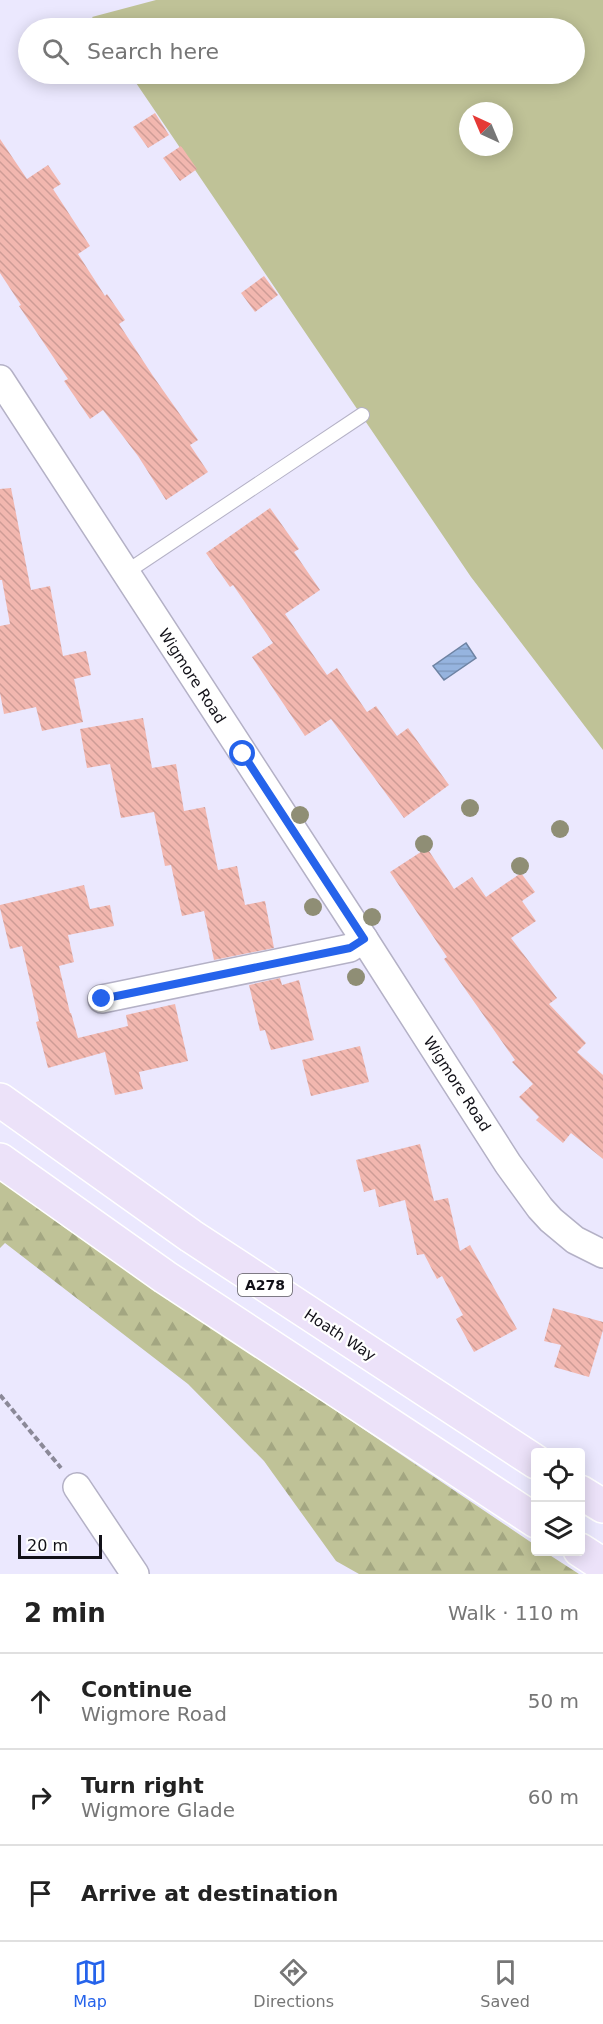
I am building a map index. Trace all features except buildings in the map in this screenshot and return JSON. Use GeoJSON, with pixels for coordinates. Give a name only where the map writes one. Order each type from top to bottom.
{"type":"FeatureCollection","features":[{"type":"Feature","properties":{"kind":"main road","name":"Hoath Way"},"geometry":{"type":"LineString","coordinates":[[0,1100],[191,1236],[531,1459]]}},
{"type":"Feature","properties":{"kind":"main road"},"geometry":{"type":"LineString","coordinates":[[0,1160],[165,1277],[531,1518]]}},
{"type":"Feature","properties":{"kind":"main road"},"geometry":{"type":"LineString","coordinates":[[585,1495],[603,1506]]}},
{"type":"Feature","properties":{"kind":"main road"},"geometry":{"type":"LineString","coordinates":[[585,1553],[603,1564]]}},
{"type":"Feature","properties":{"kind":"street","name":"Wigmore Road"},"geometry":{"type":"LineString","coordinates":[[0,379],[508,1164],[540,1208],[563,1231],[603,1254]]}},
{"type":"Feature","properties":{"kind":"street"},"geometry":{"type":"LineString","coordinates":[[102,999],[350,948],[364,939]]}},
{"type":"Feature","properties":{"kind":"street"},"geometry":{"type":"LineString","coordinates":[[77,1487],[135,1574]]}},
{"type":"Feature","properties":{"kind":"lane"},"geometry":{"type":"LineString","coordinates":[[125,573],[362,415]]}},
{"type":"Feature","properties":{"kind":"path"},"geometry":{"type":"LineString","coordinates":[[0,1395],[77,1487]]}},
{"type":"Feature","properties":{"kind":"green space"},"geometry":{"type":"Polygon","coordinates":[[[156,0],[603,0],[603,750],[471,577],[137,84],[585,84],[585,18],[92,17],[156,0]]]}},
{"type":"Feature","properties":{"kind":"green space"},"geometry":{"type":"Polygon","coordinates":[[[0,1179],[64,1227],[531,1542],[531,1556],[551,1556],[579,1574],[359,1574],[336,1561],[264,1461],[188,1384],[5,1243],[0,1248],[0,1179]]]}},
{"type":"Feature","properties":{"kind":"water"},"geometry":{"type":"Polygon","coordinates":[[[466,643],[476,658],[444,680],[433,666],[466,643]]]}},
{"type":"Feature","properties":{"kind":"route"},"geometry":{"type":"LineString","coordinates":[[102,999],[350,948],[364,939],[243,754]]}}]}
